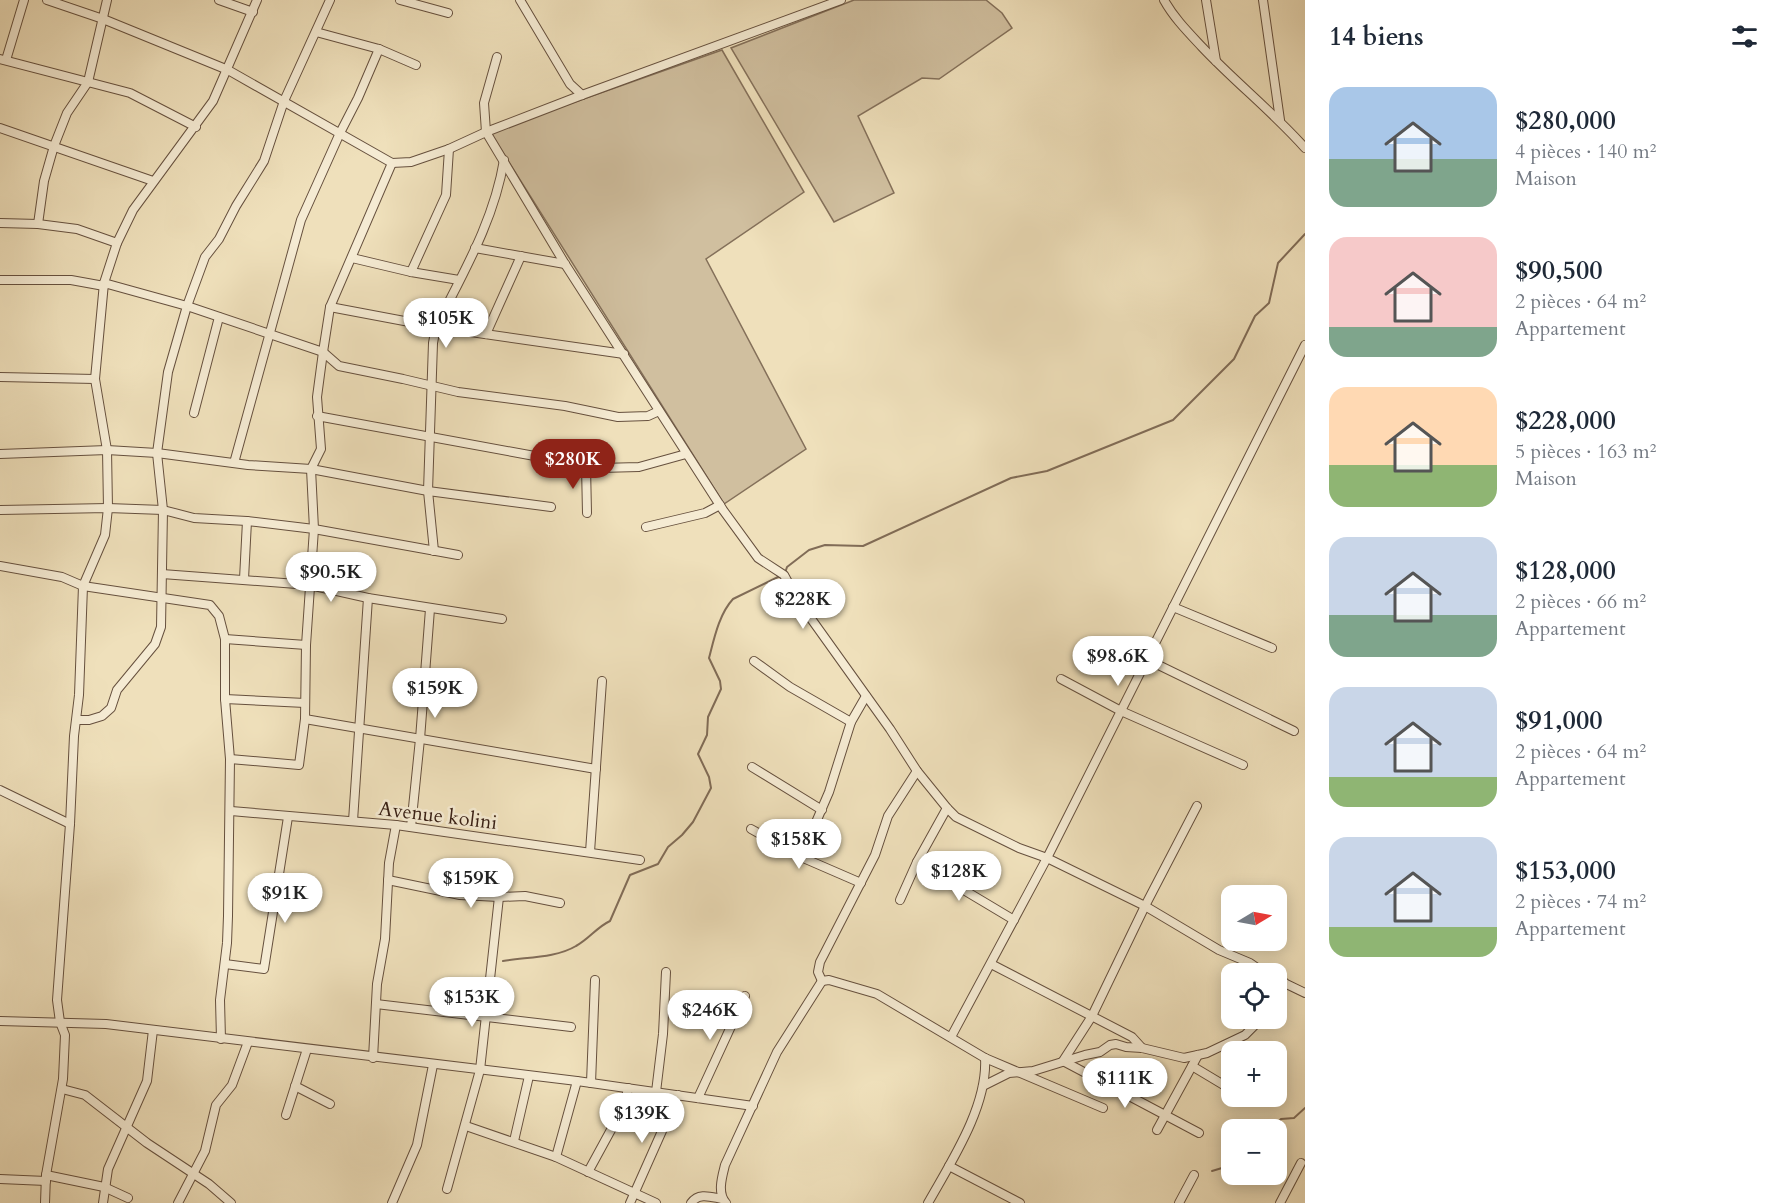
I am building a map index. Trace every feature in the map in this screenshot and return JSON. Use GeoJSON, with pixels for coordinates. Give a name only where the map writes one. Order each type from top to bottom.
{"type":"FeatureCollection","features":[{"type":"Feature","properties":{"kind":"street"},"geometry":{"type":"LineString","coordinates":[[24,0],[3,60],[130,93],[196,127]]}},
{"type":"Feature","properties":{"kind":"street"},"geometry":{"type":"LineString","coordinates":[[47,0],[103,19],[228,70],[392,163],[411,162],[449,149],[486,132],[582,95],[841,0]]}},
{"type":"Feature","properties":{"kind":"street"},"geometry":{"type":"LineString","coordinates":[[38,224],[44,181],[54,146],[67,113],[88,82],[107,0]]}},
{"type":"Feature","properties":{"kind":"street"},"geometry":{"type":"LineString","coordinates":[[219,0],[253,12]]}},
{"type":"Feature","properties":{"kind":"street"},"geometry":{"type":"LineString","coordinates":[[45,1203],[46,1178],[62,1089],[65,1035],[60,1022],[57,1000],[77,720],[83,586],[105,535],[108,508],[107,450],[95,379],[104,285],[117,243],[133,210],[213,101],[257,0]]}},
{"type":"Feature","properties":{"kind":"street"},"geometry":{"type":"LineString","coordinates":[[77,720],[89,720],[102,716],[111,708],[117,690],[134,672],[158,638],[161,627],[163,510],[156,453],[168,372],[187,306],[205,257],[219,239],[264,161],[284,101],[330,0]]}},
{"type":"Feature","properties":{"kind":"street"},"geometry":{"type":"LineString","coordinates":[[400,0],[448,13]]}},
{"type":"Feature","properties":{"kind":"street"},"geometry":{"type":"LineString","coordinates":[[520,0],[570,84],[582,95]]}},
{"type":"Feature","properties":{"kind":"street"},"geometry":{"type":"LineString","coordinates":[[1164,0],[1172,16],[1216,61],[1280,120],[1305,148]]}},
{"type":"Feature","properties":{"kind":"street"},"geometry":{"type":"LineString","coordinates":[[1206,0],[1216,61]]}},
{"type":"Feature","properties":{"kind":"street"},"geometry":{"type":"LineString","coordinates":[[1263,0],[1280,120]]}},
{"type":"Feature","properties":{"kind":"street"},"geometry":{"type":"LineString","coordinates":[[316,32],[379,49],[416,64]]}},
{"type":"Feature","properties":{"kind":"street"},"geometry":{"type":"LineString","coordinates":[[234,464],[301,220],[379,49]]}},
{"type":"Feature","properties":{"kind":"street"},"geometry":{"type":"LineString","coordinates":[[497,57],[484,103],[486,132],[565,264],[720,505],[758,558],[784,575],[797,599],[917,771],[947,808],[956,817],[1145,906],[1219,950],[1250,963]]}},
{"type":"Feature","properties":{"kind":"street"},"geometry":{"type":"LineString","coordinates":[[0,128],[153,181]]}},
{"type":"Feature","properties":{"kind":"street"},"geometry":{"type":"LineString","coordinates":[[411,272],[447,195],[449,149]]}},
{"type":"Feature","properties":{"kind":"street"},"geometry":{"type":"LineString","coordinates":[[434,551],[428,491],[433,343],[436,327],[486,227],[504,160]]}},
{"type":"Feature","properties":{"kind":"street"},"geometry":{"type":"LineString","coordinates":[[230,759],[298,765],[305,719],[306,645],[314,529],[311,470],[321,449],[317,397],[330,307],[392,163]]}},
{"type":"Feature","properties":{"kind":"street"},"geometry":{"type":"LineString","coordinates":[[0,223],[38,224],[77,229],[117,243]]}},
{"type":"Feature","properties":{"kind":"street"},"geometry":{"type":"LineString","coordinates":[[475,248],[565,264]]}},
{"type":"Feature","properties":{"kind":"street"},"geometry":{"type":"LineString","coordinates":[[486,334],[521,256]]}},
{"type":"Feature","properties":{"kind":"street"},"geometry":{"type":"LineString","coordinates":[[352,258],[411,272],[459,280]]}},
{"type":"Feature","properties":{"kind":"street"},"geometry":{"type":"LineString","coordinates":[[0,279],[71,280],[104,285],[187,306],[323,352],[339,366],[431,387],[565,406],[618,417],[648,416],[659,411]]}},
{"type":"Feature","properties":{"kind":"street"},"geometry":{"type":"LineString","coordinates":[[330,307],[436,327],[624,354]]}},
{"type":"Feature","properties":{"kind":"street"},"geometry":{"type":"LineString","coordinates":[[194,413],[219,317]]}},
{"type":"Feature","properties":{"kind":"street"},"geometry":{"type":"LineString","coordinates":[[951,1037],[1047,858],[1305,345]]}},
{"type":"Feature","properties":{"kind":"street"},"geometry":{"type":"LineString","coordinates":[[0,377],[95,379]]}},
{"type":"Feature","properties":{"kind":"street"},"geometry":{"type":"LineString","coordinates":[[317,416],[600,468],[639,467],[686,454]]}},
{"type":"Feature","properties":{"kind":"street"},"geometry":{"type":"LineString","coordinates":[[0,454],[107,450],[156,453],[234,464],[311,470],[428,491],[551,507]]}},
{"type":"Feature","properties":{"kind":"street"},"geometry":{"type":"LineString","coordinates":[[586,466],[587,513]]}},
{"type":"Feature","properties":{"kind":"street"},"geometry":{"type":"LineString","coordinates":[[646,527],[705,513],[720,505]]}},
{"type":"Feature","properties":{"kind":"street"},"geometry":{"type":"LineString","coordinates":[[0,510],[108,508],[163,510],[195,518],[314,529],[458,555]]}},
{"type":"Feature","properties":{"kind":"street"},"geometry":{"type":"LineString","coordinates":[[244,579],[247,521]]}},
{"type":"Feature","properties":{"kind":"street"},"geometry":{"type":"LineString","coordinates":[[0,566],[62,577],[83,586],[210,605],[219,616],[225,639],[225,699],[231,811],[228,934],[220,1000],[221,1038]]}},
{"type":"Feature","properties":{"kind":"street"},"geometry":{"type":"LineString","coordinates":[[162,574],[310,585],[430,609],[502,619]]}},
{"type":"Feature","properties":{"kind":"street"},"geometry":{"type":"LineString","coordinates":[[353,821],[368,598]]}},
{"type":"Feature","properties":{"kind":"street"},"geometry":{"type":"LineString","coordinates":[[1173,607],[1272,648]]}},
{"type":"Feature","properties":{"kind":"street"},"geometry":{"type":"LineString","coordinates":[[411,827],[430,609]]}},
{"type":"Feature","properties":{"kind":"street"},"geometry":{"type":"LineString","coordinates":[[225,639],[306,645]]}},
{"type":"Feature","properties":{"kind":"street"},"geometry":{"type":"LineString","coordinates":[[1146,659],[1294,731]]}},
{"type":"Feature","properties":{"kind":"street"},"geometry":{"type":"LineString","coordinates":[[754,661],[789,687],[851,722]]}},
{"type":"Feature","properties":{"kind":"street"},"geometry":{"type":"LineString","coordinates":[[1061,679],[1121,711],[1243,765]]}},
{"type":"Feature","properties":{"kind":"street"},"geometry":{"type":"LineString","coordinates":[[590,852],[602,681]]}},
{"type":"Feature","properties":{"kind":"street"},"geometry":{"type":"LineString","coordinates":[[801,857],[829,792],[851,722],[866,696]]}},
{"type":"Feature","properties":{"kind":"street"},"geometry":{"type":"LineString","coordinates":[[225,699],[305,703]]}},
{"type":"Feature","properties":{"kind":"street"},"geometry":{"type":"LineString","coordinates":[[305,719],[596,769]]}},
{"type":"Feature","properties":{"kind":"street"},"geometry":{"type":"LineString","coordinates":[[752,767],[822,810]]}},
{"type":"Feature","properties":{"kind":"street"},"geometry":{"type":"LineString","coordinates":[[822,981],[818,972],[820,962],[875,855],[888,816],[917,771]]}},
{"type":"Feature","properties":{"kind":"street"},"geometry":{"type":"LineString","coordinates":[[0,790],[70,824]]}},
{"type":"Feature","properties":{"kind":"street"},"geometry":{"type":"LineString","coordinates":[[1063,1061],[1092,1016],[1197,806]]}},
{"type":"Feature","properties":{"kind":"street"},"geometry":{"type":"LineString","coordinates":[[900,900],[917,862],[947,808]]}},
{"type":"Feature","properties":{"kind":"street","name":"Avenue kolini"},"geometry":{"type":"LineString","coordinates":[[231,811],[396,825],[640,860]]}},
{"type":"Feature","properties":{"kind":"street"},"geometry":{"type":"LineString","coordinates":[[225,964],[264,969],[288,817]]}},
{"type":"Feature","properties":{"kind":"street"},"geometry":{"type":"LineString","coordinates":[[373,1058],[376,984],[385,939],[389,862],[396,825]]}},
{"type":"Feature","properties":{"kind":"street"},"geometry":{"type":"LineString","coordinates":[[751,829],[801,857],[861,883]]}},
{"type":"Feature","properties":{"kind":"street"},"geometry":{"type":"LineString","coordinates":[[917,862],[1014,920]]}},
{"type":"Feature","properties":{"kind":"street"},"geometry":{"type":"LineString","coordinates":[[388,880],[460,895],[525,896],[560,903]]}},
{"type":"Feature","properties":{"kind":"street"},"geometry":{"type":"LineString","coordinates":[[447,1189],[480,1070],[499,897]]}},
{"type":"Feature","properties":{"kind":"street"},"geometry":{"type":"LineString","coordinates":[[991,964],[1132,1037],[1142,1048]]}},
{"type":"Feature","properties":{"kind":"street"},"geometry":{"type":"LineString","coordinates":[[656,1092],[663,1034],[666,972]]}},
{"type":"Feature","properties":{"kind":"street"},"geometry":{"type":"LineString","coordinates":[[591,1083],[595,980]]}},
{"type":"Feature","properties":{"kind":"street"},"geometry":{"type":"LineString","coordinates":[[822,981],[830,980],[877,994],[985,1058],[1103,1108]]}},
{"type":"Feature","properties":{"kind":"street"},"geometry":{"type":"LineString","coordinates":[[691,1203],[701,1196],[724,1201],[720,1184],[724,1165],[777,1052],[822,981]]}},
{"type":"Feature","properties":{"kind":"street"},"geometry":{"type":"LineString","coordinates":[[1287,984],[1305,993]]}},
{"type":"Feature","properties":{"kind":"street"},"geometry":{"type":"LineString","coordinates":[[698,1098],[745,996]]}},
{"type":"Feature","properties":{"kind":"street"},"geometry":{"type":"LineString","coordinates":[[376,1004],[570,1027]]}},
{"type":"Feature","properties":{"kind":"street"},"geometry":{"type":"LineString","coordinates":[[0,1021],[106,1024],[577,1081],[753,1106]]}},
{"type":"Feature","properties":{"kind":"street"},"geometry":{"type":"LineString","coordinates":[[983,1086],[1009,1073],[1033,1071],[1100,1052],[1116,1044],[1184,1058],[1207,1053],[1245,1035],[1251,1029]]}},
{"type":"Feature","properties":{"kind":"street"},"geometry":{"type":"LineString","coordinates":[[104,1203],[104,1186],[108,1169],[147,1081],[153,1030]]}},
{"type":"Feature","properties":{"kind":"street"},"geometry":{"type":"LineString","coordinates":[[178,1203],[205,1151],[216,1105],[232,1085],[248,1042]]}},
{"type":"Feature","properties":{"kind":"street"},"geometry":{"type":"LineString","coordinates":[[286,1115],[307,1049]]}},
{"type":"Feature","properties":{"kind":"street"},"geometry":{"type":"LineString","coordinates":[[1157,1130],[1198,1055]]}},
{"type":"Feature","properties":{"kind":"street"},"geometry":{"type":"LineString","coordinates":[[928,1203],[971,1121],[983,1086],[986,1072],[985,1058]]}},
{"type":"Feature","properties":{"kind":"street"},"geometry":{"type":"LineString","coordinates":[[1063,1061],[1199,1132]]}},
{"type":"Feature","properties":{"kind":"street"},"geometry":{"type":"LineString","coordinates":[[392,1203],[417,1145],[433,1065]]}},
{"type":"Feature","properties":{"kind":"street"},"geometry":{"type":"LineString","coordinates":[[1192,1066],[1221,1083]]}},
{"type":"Feature","properties":{"kind":"street"},"geometry":{"type":"LineString","coordinates":[[514,1141],[529,1076]]}},
{"type":"Feature","properties":{"kind":"street"},"geometry":{"type":"LineString","coordinates":[[556,1157],[577,1081]]}},
{"type":"Feature","properties":{"kind":"street"},"geometry":{"type":"LineString","coordinates":[[296,1086],[330,1104]]}},
{"type":"Feature","properties":{"kind":"street"},"geometry":{"type":"LineString","coordinates":[[588,1172],[624,1106],[628,1088]]}},
{"type":"Feature","properties":{"kind":"street"},"geometry":{"type":"LineString","coordinates":[[62,1089],[85,1095],[231,1203]]}},
{"type":"Feature","properties":{"kind":"street"},"geometry":{"type":"LineString","coordinates":[[630,1203],[678,1095]]}},
{"type":"Feature","properties":{"kind":"street"},"geometry":{"type":"LineString","coordinates":[[466,1126],[556,1157],[656,1203]]}},
{"type":"Feature","properties":{"kind":"street"},"geometry":{"type":"LineString","coordinates":[[1280,1203],[1301,1163]]}},
{"type":"Feature","properties":{"kind":"street"},"geometry":{"type":"LineString","coordinates":[[949,1166],[1020,1203]]}},
{"type":"Feature","properties":{"kind":"street"},"geometry":{"type":"LineString","coordinates":[[1179,1203],[1194,1175]]}},
{"type":"Feature","properties":{"kind":"street"},"geometry":{"type":"LineString","coordinates":[[0,1179],[46,1178],[104,1186],[129,1198]]}},
{"type":"Feature","properties":{"kind":"shaded area"},"geometry":{"type":"Polygon","coordinates":[[[854,0],[986,0],[1002,13],[1012,28],[939,79],[922,78],[858,116],[894,193],[834,222],[731,48],[854,0]]]}},
{"type":"Feature","properties":{"kind":"shaded area"},"geometry":{"type":"Polygon","coordinates":[[[722,50],[804,192],[706,259],[806,449],[724,504],[490,132],[722,50]]]}},
{"type":"Feature","properties":{"kind":"waterway"},"geometry":{"type":"LineString","coordinates":[[785,573],[787,567],[809,550],[825,545],[863,546],[1011,478],[1047,471],[1173,420],[1234,359],[1255,316],[1269,303],[1278,263],[1305,234]]}},
{"type":"Feature","properties":{"kind":"waterway"},"geometry":{"type":"LineString","coordinates":[[503,961],[559,953],[581,943],[610,921],[630,875],[658,864],[668,847],[693,822],[711,788],[709,777],[698,754],[707,735],[708,717],[721,689],[720,681],[709,658],[718,627],[733,599],[780,576]]}},
{"type":"Feature","properties":{"kind":"waterway"},"geometry":{"type":"LineString","coordinates":[[1281,1119],[1294,1118],[1305,1108]]}},
{"type":"Feature","properties":{"kind":"waterway"},"geometry":{"type":"LineString","coordinates":[[1212,1171],[1221,1168]]}}]}
